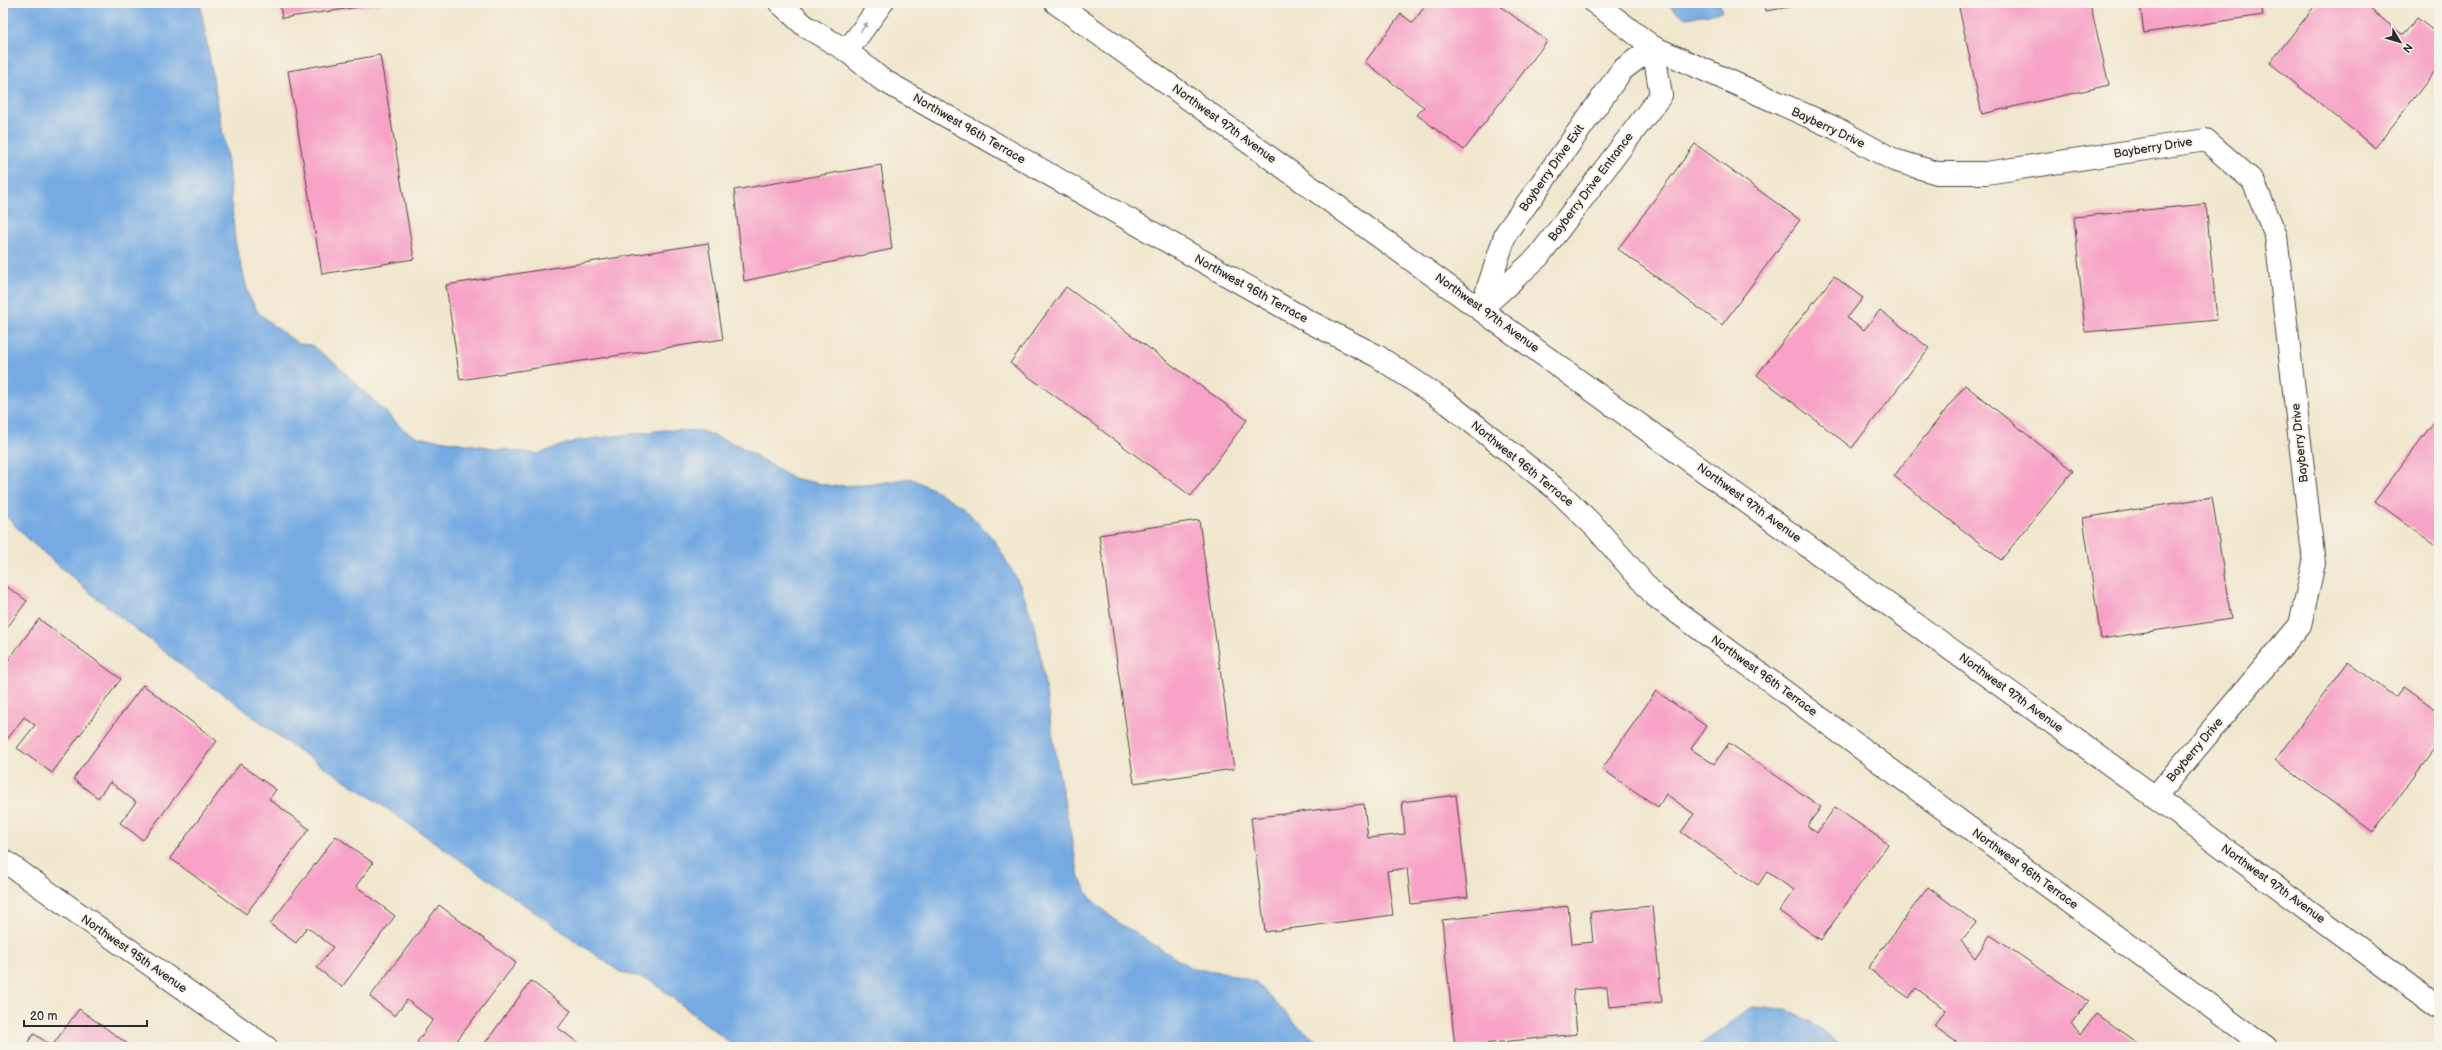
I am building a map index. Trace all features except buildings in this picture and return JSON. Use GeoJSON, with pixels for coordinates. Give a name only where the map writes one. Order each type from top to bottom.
{"type":"FeatureCollection","features":[{"type":"Feature","properties":{"kind":"street","name":"Northwest 96th Terrace"},"geometry":{"type":"LineString","coordinates":[[780,3],[805,26],[847,51],[881,79],[1308,321],[1377,356],[1449,404],[1556,489],[1596,528],[1655,596],[2266,1047]]}},
{"type":"Feature","properties":{"kind":"street"},"geometry":{"type":"LineString","coordinates":[[847,51],[882,3]]}},
{"type":"Feature","properties":{"kind":"street","name":"Northwest 97th Avenue"},"geometry":{"type":"LineString","coordinates":[[1056,3],[2155,797],[2439,1007]]}},
{"type":"Feature","properties":{"kind":"street","name":"Bayberry Drive"},"geometry":{"type":"LineString","coordinates":[[1595,3],[1653,47],[1835,128],[1894,160],[1937,173],[1986,173],[2206,140],[2254,181],[2276,236],[2314,563],[2300,625],[2155,797]]}},
{"type":"Feature","properties":{"kind":"street","name":"Bayberry Drive Entrance"},"geometry":{"type":"LineString","coordinates":[[1481,309],[1538,257],[1661,95],[1653,47]]}},
{"type":"Feature","properties":{"kind":"street","name":"Bayberry Drive Exit"},"geometry":{"type":"LineString","coordinates":[[1481,309],[1506,233],[1622,70],[1653,47]]}},
{"type":"Feature","properties":{"kind":"street","name":"Northwest 95th Avenue"},"geometry":{"type":"LineString","coordinates":[[3,860],[266,1047]]}},
{"type":"Feature","properties":{"kind":"water"},"geometry":{"type":"Polygon","coordinates":[[[3,3],[200,3],[228,163],[235,241],[249,296],[258,312],[274,326],[299,344],[311,345],[337,365],[403,429],[417,437],[537,454],[575,441],[664,430],[701,431],[738,445],[792,478],[832,486],[868,485],[910,478],[935,490],[964,508],[995,541],[1020,585],[1036,630],[1058,769],[1079,877],[1091,899],[1116,921],[1193,969],[1223,972],[1256,982],[1299,1027],[1327,1047],[735,1047],[650,980],[620,972],[363,792],[290,745],[229,698],[198,678],[100,601],[30,541],[3,513],[3,3]]]}},
{"type":"Feature","properties":{"kind":"water"},"geometry":{"type":"Polygon","coordinates":[[[1665,3],[1720,3],[1722,12],[1686,18],[1665,3]]]}},
{"type":"Feature","properties":{"kind":"water"},"geometry":{"type":"Polygon","coordinates":[[[1752,1007],[1786,1009],[1813,1023],[1842,1047],[1697,1047],[1752,1007]]]}}]}
